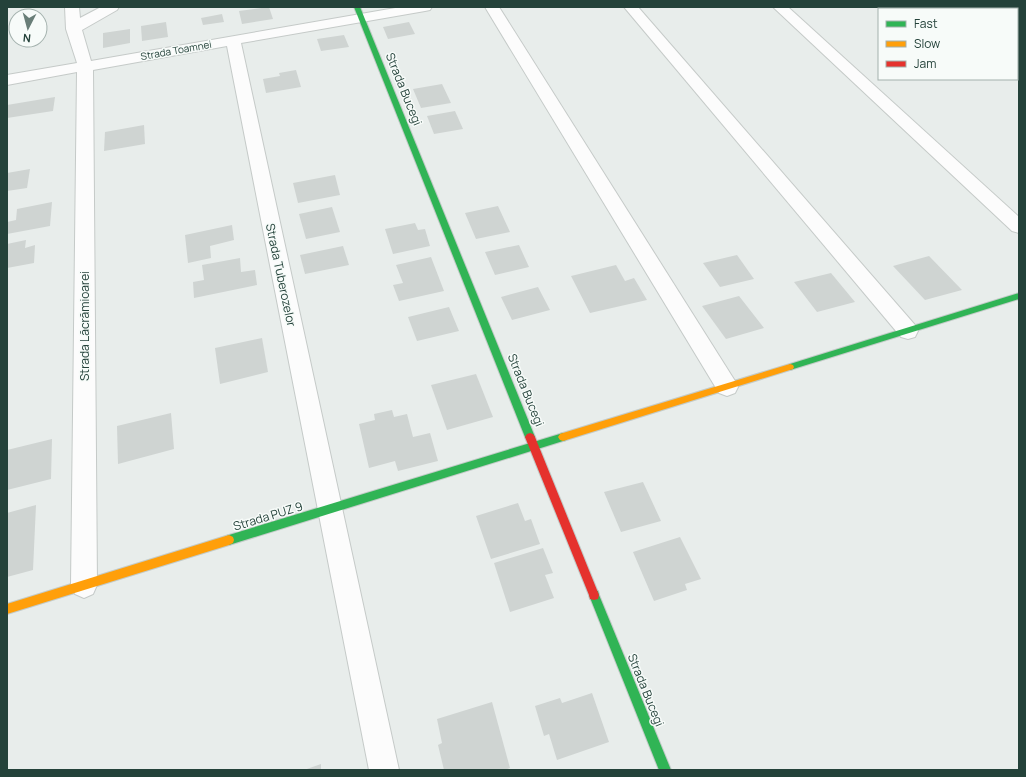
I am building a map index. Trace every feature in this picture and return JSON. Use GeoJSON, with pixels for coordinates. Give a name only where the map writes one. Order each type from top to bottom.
{"type":"FeatureCollection","features":[{"type":"Feature","properties":{"kind":"street","name":"Strada Lăcrămioarei"},"geometry":{"type":"LineString","coordinates":[[72,7],[73,29],[85,66],[84,585]]}},
{"type":"Feature","properties":{"kind":"street"},"geometry":{"type":"LineString","coordinates":[[73,29],[90,18],[112,7]]}},
{"type":"Feature","properties":{"kind":"street","name":"Strada Toamnei"},"geometry":{"type":"LineString","coordinates":[[7,80],[346,22],[360,13],[425,7]]}},
{"type":"Feature","properties":{"kind":"street"},"geometry":{"type":"LineString","coordinates":[[492,7],[727,387]]}},
{"type":"Feature","properties":{"kind":"street"},"geometry":{"type":"LineString","coordinates":[[631,7],[908,330]]}},
{"type":"Feature","properties":{"kind":"street"},"geometry":{"type":"LineString","coordinates":[[780,7],[1019,227]]}},
{"type":"Feature","properties":{"kind":"street","name":"Strada Bucegi"},"geometry":{"type":"LineString","coordinates":[[360,13],[536,446],[665,770]]}},
{"type":"Feature","properties":{"kind":"street","name":"Strada Tuberozelor"},"geometry":{"type":"LineString","coordinates":[[232,41],[384,770]]}},
{"type":"Feature","properties":{"kind":"street","name":"Strada PUZ 9"},"geometry":{"type":"LineString","coordinates":[[7,609],[1019,296]]}},
{"type":"Feature","properties":{"kind":"building"},"geometry":{"type":"Polygon","coordinates":[[[269,7],[273,19],[242,24],[239,11],[269,7]]]}},
{"type":"Feature","properties":{"kind":"building"},"geometry":{"type":"Polygon","coordinates":[[[222,14],[224,22],[203,25],[201,18],[222,14]]]}},
{"type":"Feature","properties":{"kind":"building"},"geometry":{"type":"Polygon","coordinates":[[[166,22],[168,37],[142,41],[141,26],[166,22]]]}},
{"type":"Feature","properties":{"kind":"building"},"geometry":{"type":"Polygon","coordinates":[[[409,22],[415,34],[388,39],[383,27],[409,22]]]}},
{"type":"Feature","properties":{"kind":"building"},"geometry":{"type":"Polygon","coordinates":[[[130,29],[130,43],[103,48],[103,33],[130,29]]]}},
{"type":"Feature","properties":{"kind":"building"},"geometry":{"type":"Polygon","coordinates":[[[344,35],[349,47],[321,51],[317,39],[344,35]]]}},
{"type":"Feature","properties":{"kind":"building"},"geometry":{"type":"Polygon","coordinates":[[[296,70],[301,87],[266,93],[263,79],[280,76],[279,73],[296,70]]]}},
{"type":"Feature","properties":{"kind":"building"},"geometry":{"type":"Polygon","coordinates":[[[442,84],[451,103],[421,108],[413,89],[442,84]]]}},
{"type":"Feature","properties":{"kind":"building"},"geometry":{"type":"Polygon","coordinates":[[[55,97],[53,111],[7,118],[7,105],[55,97]]]}},
{"type":"Feature","properties":{"kind":"building"},"geometry":{"type":"Polygon","coordinates":[[[455,111],[463,129],[434,134],[427,116],[455,111]]]}},
{"type":"Feature","properties":{"kind":"building"},"geometry":{"type":"Polygon","coordinates":[[[144,125],[145,144],[104,151],[105,132],[144,125]]]}},
{"type":"Feature","properties":{"kind":"building"},"geometry":{"type":"Polygon","coordinates":[[[30,169],[27,188],[7,191],[7,173],[30,169]]]}},
{"type":"Feature","properties":{"kind":"building"},"geometry":{"type":"Polygon","coordinates":[[[335,175],[340,195],[298,203],[293,183],[335,175]]]}},
{"type":"Feature","properties":{"kind":"building"},"geometry":{"type":"Polygon","coordinates":[[[52,202],[50,226],[7,234],[7,222],[16,220],[17,209],[52,202]]]}},
{"type":"Feature","properties":{"kind":"building"},"geometry":{"type":"Polygon","coordinates":[[[498,206],[510,232],[476,239],[465,213],[498,206]]]}},
{"type":"Feature","properties":{"kind":"building"},"geometry":{"type":"Polygon","coordinates":[[[332,207],[340,232],[306,239],[299,214],[332,207]]]}},
{"type":"Feature","properties":{"kind":"building"},"geometry":{"type":"Polygon","coordinates":[[[415,223],[418,230],[425,229],[430,246],[393,254],[385,229],[415,223]]]}},
{"type":"Feature","properties":{"kind":"building"},"geometry":{"type":"Polygon","coordinates":[[[232,225],[234,240],[210,246],[211,258],[188,263],[185,235],[232,225]]]}},
{"type":"Feature","properties":{"kind":"building"},"geometry":{"type":"Polygon","coordinates":[[[26,240],[25,248],[35,245],[34,263],[7,268],[7,244],[26,240]]]}},
{"type":"Feature","properties":{"kind":"building"},"geometry":{"type":"Polygon","coordinates":[[[519,245],[529,267],[495,275],[485,252],[519,245]]]}},
{"type":"Feature","properties":{"kind":"building"},"geometry":{"type":"Polygon","coordinates":[[[343,246],[349,265],[305,274],[300,255],[343,246]]]}},
{"type":"Feature","properties":{"kind":"building"},"geometry":{"type":"Polygon","coordinates":[[[737,255],[754,279],[720,287],[703,263],[737,255]]]}},
{"type":"Feature","properties":{"kind":"building"},"geometry":{"type":"Polygon","coordinates":[[[929,256],[962,290],[925,300],[893,266],[929,256]]]}},
{"type":"Feature","properties":{"kind":"building"},"geometry":{"type":"Polygon","coordinates":[[[431,257],[444,291],[399,301],[393,285],[403,283],[396,265],[431,257]]]}},
{"type":"Feature","properties":{"kind":"building"},"geometry":{"type":"Polygon","coordinates":[[[240,258],[241,272],[255,270],[257,285],[194,298],[193,282],[204,280],[202,265],[240,258]]]}},
{"type":"Feature","properties":{"kind":"building"},"geometry":{"type":"Polygon","coordinates":[[[616,265],[625,281],[634,278],[647,300],[590,313],[571,276],[616,265]]]}},
{"type":"Feature","properties":{"kind":"building"},"geometry":{"type":"Polygon","coordinates":[[[831,273],[855,302],[817,312],[794,282],[831,273]]]}},
{"type":"Feature","properties":{"kind":"building"},"geometry":{"type":"Polygon","coordinates":[[[538,287],[550,310],[512,320],[501,297],[538,287]]]}},
{"type":"Feature","properties":{"kind":"building"},"geometry":{"type":"Polygon","coordinates":[[[739,296],[764,328],[726,339],[702,306],[739,296]]]}},
{"type":"Feature","properties":{"kind":"building"},"geometry":{"type":"Polygon","coordinates":[[[449,307],[459,331],[417,341],[408,317],[449,307]]]}},
{"type":"Feature","properties":{"kind":"building"},"geometry":{"type":"Polygon","coordinates":[[[262,338],[268,372],[220,384],[215,348],[262,338]]]}},
{"type":"Feature","properties":{"kind":"building"},"geometry":{"type":"Polygon","coordinates":[[[476,374],[493,417],[447,430],[431,385],[476,374]]]}},
{"type":"Feature","properties":{"kind":"building"},"geometry":{"type":"Polygon","coordinates":[[[392,410],[394,417],[407,414],[413,437],[430,433],[438,461],[398,471],[395,461],[369,468],[359,424],[375,420],[374,414],[392,410]]]}},
{"type":"Feature","properties":{"kind":"building"},"geometry":{"type":"Polygon","coordinates":[[[171,413],[174,449],[118,464],[117,426],[171,413]]]}},
{"type":"Feature","properties":{"kind":"building"},"geometry":{"type":"Polygon","coordinates":[[[52,439],[51,479],[7,490],[7,450],[52,439]]]}},
{"type":"Feature","properties":{"kind":"building"},"geometry":{"type":"Polygon","coordinates":[[[643,482],[661,521],[621,532],[604,492],[643,482]]]}},
{"type":"Feature","properties":{"kind":"building"},"geometry":{"type":"Polygon","coordinates":[[[518,503],[525,521],[531,519],[540,544],[491,559],[476,516],[518,503]]]}},
{"type":"Feature","properties":{"kind":"building"},"geometry":{"type":"Polygon","coordinates":[[[36,505],[33,570],[7,577],[7,513],[36,505]]]}},
{"type":"Feature","properties":{"kind":"building"},"geometry":{"type":"Polygon","coordinates":[[[680,537],[701,579],[685,584],[687,590],[654,601],[633,552],[680,537]]]}},
{"type":"Feature","properties":{"kind":"building"},"geometry":{"type":"Polygon","coordinates":[[[543,548],[553,573],[545,575],[554,598],[510,612],[494,563],[543,548]]]}},
{"type":"Feature","properties":{"kind":"building"},"geometry":{"type":"Polygon","coordinates":[[[592,693],[609,742],[557,760],[549,734],[544,736],[535,706],[560,698],[562,703],[592,693]]]}},
{"type":"Feature","properties":{"kind":"building"},"geometry":{"type":"Polygon","coordinates":[[[492,702],[510,768],[505,770],[444,770],[438,745],[442,743],[437,719],[492,702]]]}},
{"type":"Feature","properties":{"kind":"building"},"geometry":{"type":"Polygon","coordinates":[[[321,764],[321,770],[304,770],[321,764]]]}},
{"type":"Feature","properties":{"kind":"traffic: fast"},"geometry":{"type":"LineString","coordinates":[[357,7],[530,437]]}},
{"type":"Feature","properties":{"kind":"traffic: fast"},"geometry":{"type":"LineString","coordinates":[[790,367],[1019,296]]}},
{"type":"Feature","properties":{"kind":"traffic: fast"},"geometry":{"type":"LineString","coordinates":[[229,540],[563,437]]}},
{"type":"Feature","properties":{"kind":"traffic: fast"},"geometry":{"type":"LineString","coordinates":[[594,595],[665,770]]}},
{"type":"Feature","properties":{"kind":"traffic: slow"},"geometry":{"type":"LineString","coordinates":[[563,437],[790,367]]}},
{"type":"Feature","properties":{"kind":"traffic: slow"},"geometry":{"type":"LineString","coordinates":[[7,609],[229,540]]}},
{"type":"Feature","properties":{"kind":"traffic: jam"},"geometry":{"type":"LineString","coordinates":[[530,437],[594,595]]}}]}
